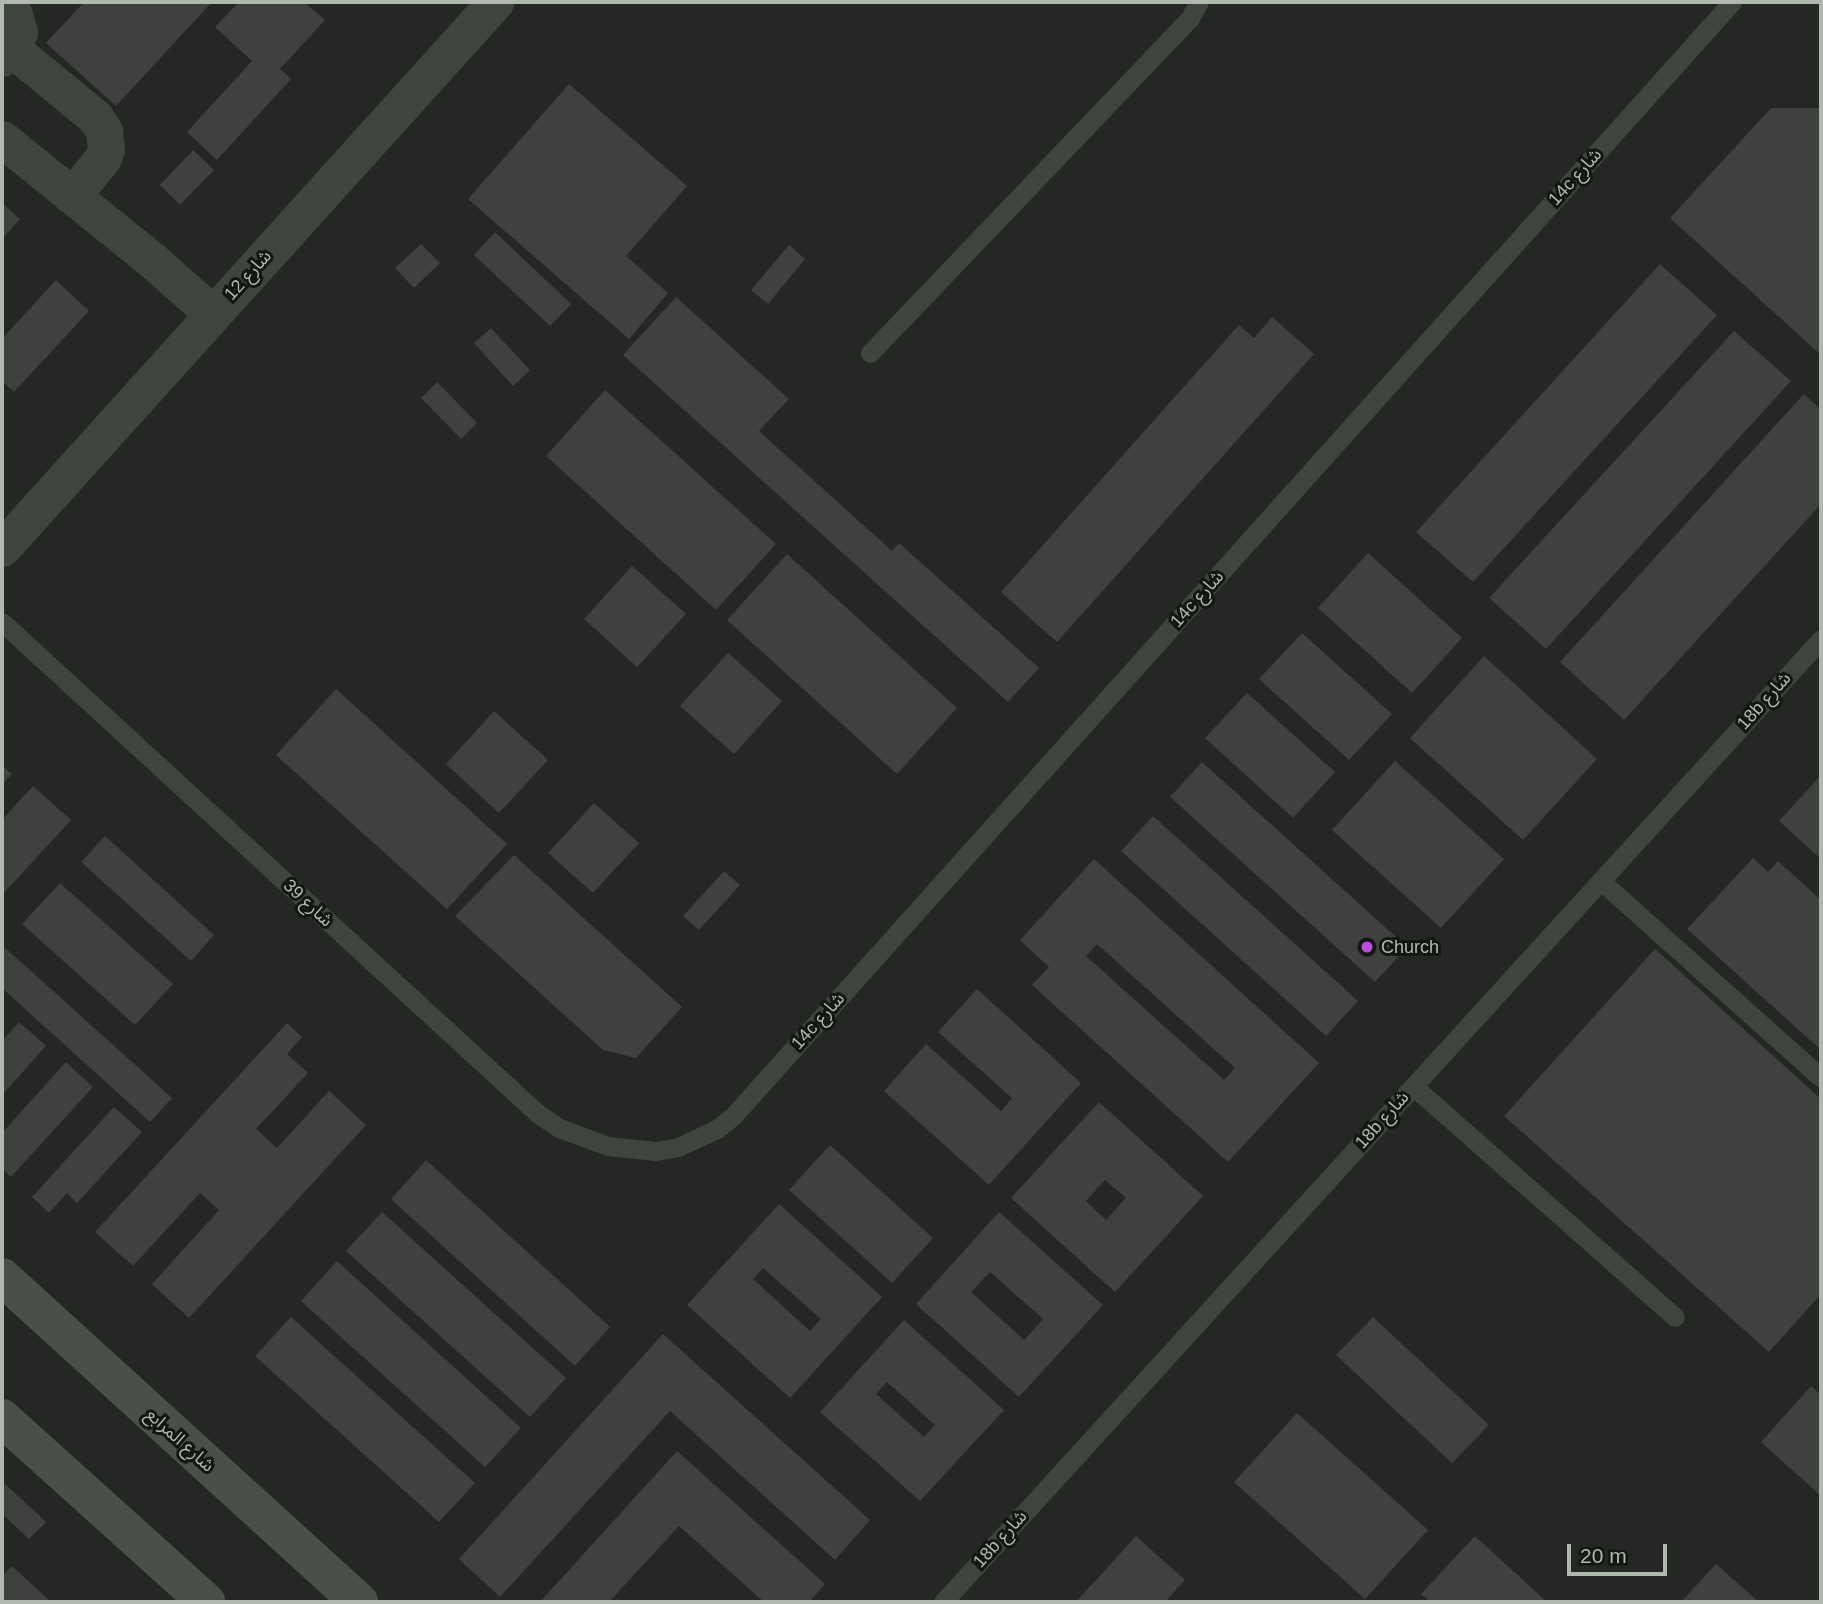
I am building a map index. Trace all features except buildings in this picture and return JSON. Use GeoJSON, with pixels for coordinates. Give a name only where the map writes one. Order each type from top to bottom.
{"type":"FeatureCollection","features":[{"type":"Feature","properties":{"kind":"main road","name":"شارع المرابع"},"geometry":{"type":"LineString","coordinates":[[2,1277],[359,1602]]}},
{"type":"Feature","properties":{"kind":"main road"},"geometry":{"type":"LineString","coordinates":[[2,1418],[206,1602]]}},
{"type":"Feature","properties":{"kind":"street"},"geometry":{"type":"LineString","coordinates":[[3,2],[18,22],[19,32],[6,53],[94,117],[104,131],[106,149],[103,158],[72,196]]}},
{"type":"Feature","properties":{"kind":"street","name":"شارع 12"},"geometry":{"type":"LineString","coordinates":[[2,548],[495,2]]}},
{"type":"Feature","properties":{"kind":"street"},"geometry":{"type":"LineString","coordinates":[[2,139],[213,314]]}},
{"type":"Feature","properties":{"kind":"lane"},"geometry":{"type":"LineString","coordinates":[[870,353],[1181,28],[1199,2]]}},
{"type":"Feature","properties":{"kind":"lane","name":"14c شارع"},"geometry":{"type":"LineString","coordinates":[[634,1150],[678,1147],[717,1129],[734,1115],[1732,2]]}},
{"type":"Feature","properties":{"kind":"lane","name":"شارع 39"},"geometry":{"type":"LineString","coordinates":[[2,622],[537,1113],[583,1138],[634,1150]]}},
{"type":"Feature","properties":{"kind":"lane","name":"18b شارع"},"geometry":{"type":"LineString","coordinates":[[943,1602],[1821,639]]}},
{"type":"Feature","properties":{"kind":"lane"},"geometry":{"type":"LineString","coordinates":[[1601,881],[1821,1078]]}},
{"type":"Feature","properties":{"kind":"lane"},"geometry":{"type":"LineString","coordinates":[[1413,1086],[1675,1317]]}},
{"type":"Feature","properties":{"kind":"shaded area"},"geometry":{"type":"Polygon","coordinates":[[[2,2],[1821,2],[1821,1602],[2,1602],[2,2]]]}},
{"type":"Feature","properties":{"kind":"place","name":"Church"},"geometry":{"type":"Point","coordinates":[1367,947]}}]}
